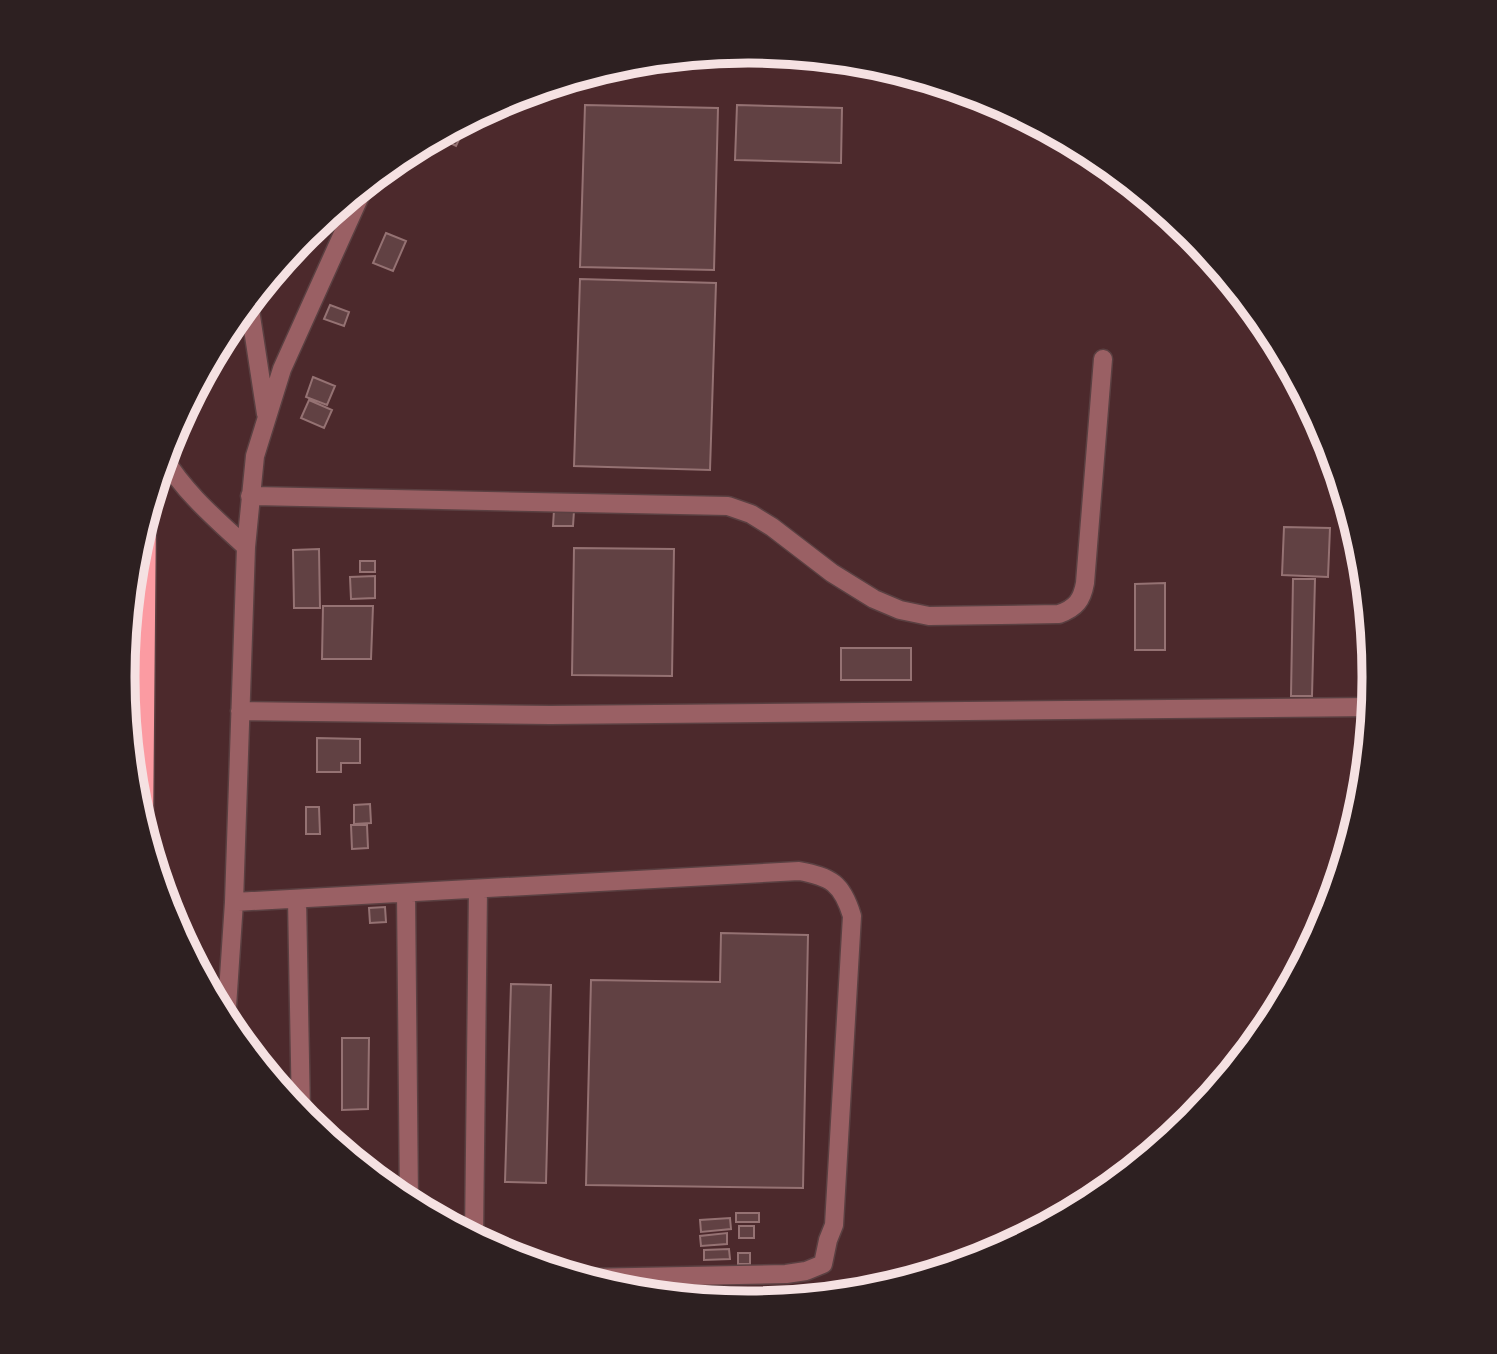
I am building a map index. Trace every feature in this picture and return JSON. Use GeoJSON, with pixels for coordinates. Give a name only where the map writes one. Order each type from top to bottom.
{"type":"FeatureCollection","features":[{"type":"Feature","properties":{"kind":"main road"},"geometry":{"type":"LineString","coordinates":[[144,786],[147,554]]}},
{"type":"Feature","properties":{"kind":"street"},"geometry":{"type":"LineString","coordinates":[[227,1001],[246,547],[256,456],[282,369],[356,206]]}},
{"type":"Feature","properties":{"kind":"street"},"geometry":{"type":"LineString","coordinates":[[251,317],[266,417]]}},
{"type":"Feature","properties":{"kind":"street"},"geometry":{"type":"LineString","coordinates":[[250,496],[728,506],[751,514],[832,573],[874,599],[900,610],[929,616],[1059,614],[1071,609],[1082,598],[1085,583],[1102,359]]}},
{"type":"Feature","properties":{"kind":"street"},"geometry":{"type":"LineString","coordinates":[[171,469],[201,505],[246,547]]}},
{"type":"Feature","properties":{"kind":"street"},"geometry":{"type":"LineString","coordinates":[[240,711],[550,715],[1361,708]]}},
{"type":"Feature","properties":{"kind":"street"},"geometry":{"type":"LineString","coordinates":[[233,902],[799,871],[822,875],[837,885],[847,900],[852,916],[834,1225],[823,1264],[806,1271],[786,1273],[621,1277]]}},
{"type":"Feature","properties":{"kind":"street"},"geometry":{"type":"LineString","coordinates":[[474,1226],[478,889]]}},
{"type":"Feature","properties":{"kind":"street"},"geometry":{"type":"LineString","coordinates":[[406,893],[409,1189]]}},
{"type":"Feature","properties":{"kind":"street"},"geometry":{"type":"LineString","coordinates":[[297,899],[301,1097]]}},
{"type":"Feature","properties":{"kind":"shaded area"},"geometry":{"type":"Polygon","coordinates":[[[708,64],[789,64],[829,68],[907,84],[946,96],[1020,126],[1056,145],[1090,166],[1153,215],[1183,243],[1236,303],[1280,370],[1299,405],[1316,442],[1342,518],[1351,557],[1361,637],[1361,717],[1357,757],[1342,836],[1330,874],[1316,912],[1280,984],[1236,1051],[1210,1082],[1153,1139],[1122,1164],[1090,1188],[1020,1228],[946,1258],[907,1270],[829,1286],[789,1290],[708,1290],[668,1286],[590,1270],[551,1258],[477,1228],[441,1209],[407,1188],[344,1139],[314,1111],[261,1051],[217,984],[198,949],[181,912],[155,836],[146,797],[136,717],[136,637],[140,597],[155,518],[167,480],[181,442],[217,370],[261,303],[287,272],[344,215],[375,190],[407,166],[477,126],[551,96],[590,84],[668,68],[708,64]]]}},
{"type":"Feature","properties":{"kind":"building"},"geometry":{"type":"Polygon","coordinates":[[[585,105],[718,108],[714,270],[580,267],[585,105]]]}},
{"type":"Feature","properties":{"kind":"building"},"geometry":{"type":"Polygon","coordinates":[[[737,105],[842,108],[841,163],[735,160],[737,105]]]}},
{"type":"Feature","properties":{"kind":"building"},"geometry":{"type":"Polygon","coordinates":[[[461,134],[456,146],[448,142],[461,134]]]}},
{"type":"Feature","properties":{"kind":"building"},"geometry":{"type":"Polygon","coordinates":[[[386,233],[406,241],[393,271],[373,263],[386,233]]]}},
{"type":"Feature","properties":{"kind":"building"},"geometry":{"type":"Polygon","coordinates":[[[580,279],[716,283],[710,470],[574,466],[580,279]]]}},
{"type":"Feature","properties":{"kind":"building"},"geometry":{"type":"Polygon","coordinates":[[[330,305],[349,312],[344,326],[324,319],[330,305]]]}},
{"type":"Feature","properties":{"kind":"building"},"geometry":{"type":"Polygon","coordinates":[[[313,377],[335,386],[327,405],[306,397],[313,377]]]}},
{"type":"Feature","properties":{"kind":"building"},"geometry":{"type":"Polygon","coordinates":[[[309,400],[332,410],[324,428],[301,418],[309,400]]]}},
{"type":"Feature","properties":{"kind":"building"},"geometry":{"type":"Polygon","coordinates":[[[554,510],[574,511],[573,526],[553,526],[554,510]]]}},
{"type":"Feature","properties":{"kind":"building"},"geometry":{"type":"Polygon","coordinates":[[[1284,527],[1330,528],[1328,577],[1282,575],[1284,527]]]}},
{"type":"Feature","properties":{"kind":"building"},"geometry":{"type":"Polygon","coordinates":[[[574,548],[674,549],[672,676],[572,675],[574,548]]]}},
{"type":"Feature","properties":{"kind":"building"},"geometry":{"type":"Polygon","coordinates":[[[319,549],[320,608],[294,608],[293,550],[319,549]]]}},
{"type":"Feature","properties":{"kind":"building"},"geometry":{"type":"Polygon","coordinates":[[[360,561],[375,561],[375,572],[360,572],[360,561]]]}},
{"type":"Feature","properties":{"kind":"building"},"geometry":{"type":"Polygon","coordinates":[[[375,576],[375,598],[351,599],[350,577],[375,576]]]}},
{"type":"Feature","properties":{"kind":"building"},"geometry":{"type":"Polygon","coordinates":[[[1293,579],[1315,579],[1312,696],[1291,696],[1293,579]]]}},
{"type":"Feature","properties":{"kind":"building"},"geometry":{"type":"Polygon","coordinates":[[[1165,583],[1165,650],[1135,650],[1135,584],[1165,583]]]}},
{"type":"Feature","properties":{"kind":"building"},"geometry":{"type":"Polygon","coordinates":[[[323,606],[373,606],[371,659],[322,659],[323,606]]]}},
{"type":"Feature","properties":{"kind":"building"},"geometry":{"type":"Polygon","coordinates":[[[841,648],[911,648],[911,680],[841,680],[841,648]]]}},
{"type":"Feature","properties":{"kind":"building"},"geometry":{"type":"Polygon","coordinates":[[[317,738],[360,739],[360,763],[341,763],[341,772],[317,772],[317,738]]]}},
{"type":"Feature","properties":{"kind":"building"},"geometry":{"type":"Polygon","coordinates":[[[370,804],[371,823],[354,824],[354,805],[370,804]]]}},
{"type":"Feature","properties":{"kind":"building"},"geometry":{"type":"Polygon","coordinates":[[[306,807],[319,807],[320,834],[306,834],[306,807]]]}},
{"type":"Feature","properties":{"kind":"building"},"geometry":{"type":"Polygon","coordinates":[[[351,825],[367,825],[368,848],[352,849],[351,825]]]}},
{"type":"Feature","properties":{"kind":"building"},"geometry":{"type":"Polygon","coordinates":[[[385,907],[386,922],[370,923],[369,908],[385,907]]]}},
{"type":"Feature","properties":{"kind":"building"},"geometry":{"type":"Polygon","coordinates":[[[721,933],[808,935],[803,1188],[586,1185],[591,980],[720,982],[721,933]]]}},
{"type":"Feature","properties":{"kind":"building"},"geometry":{"type":"Polygon","coordinates":[[[511,984],[551,985],[546,1183],[505,1182],[511,984]]]}},
{"type":"Feature","properties":{"kind":"building"},"geometry":{"type":"Polygon","coordinates":[[[342,1038],[369,1038],[368,1109],[342,1110],[342,1038]]]}},
{"type":"Feature","properties":{"kind":"building"},"geometry":{"type":"Polygon","coordinates":[[[736,1213],[759,1213],[759,1222],[736,1222],[736,1213]]]}},
{"type":"Feature","properties":{"kind":"building"},"geometry":{"type":"Polygon","coordinates":[[[730,1218],[731,1229],[701,1232],[700,1220],[730,1218]]]}},
{"type":"Feature","properties":{"kind":"building"},"geometry":{"type":"Polygon","coordinates":[[[739,1226],[754,1226],[754,1238],[739,1238],[739,1226]]]}},
{"type":"Feature","properties":{"kind":"building"},"geometry":{"type":"Polygon","coordinates":[[[727,1233],[727,1244],[701,1246],[700,1236],[727,1233]]]}},
{"type":"Feature","properties":{"kind":"building"},"geometry":{"type":"Polygon","coordinates":[[[729,1249],[730,1259],[704,1260],[704,1250],[729,1249]]]}},
{"type":"Feature","properties":{"kind":"building"},"geometry":{"type":"Polygon","coordinates":[[[738,1253],[750,1253],[750,1264],[738,1264],[738,1253]]]}}]}
